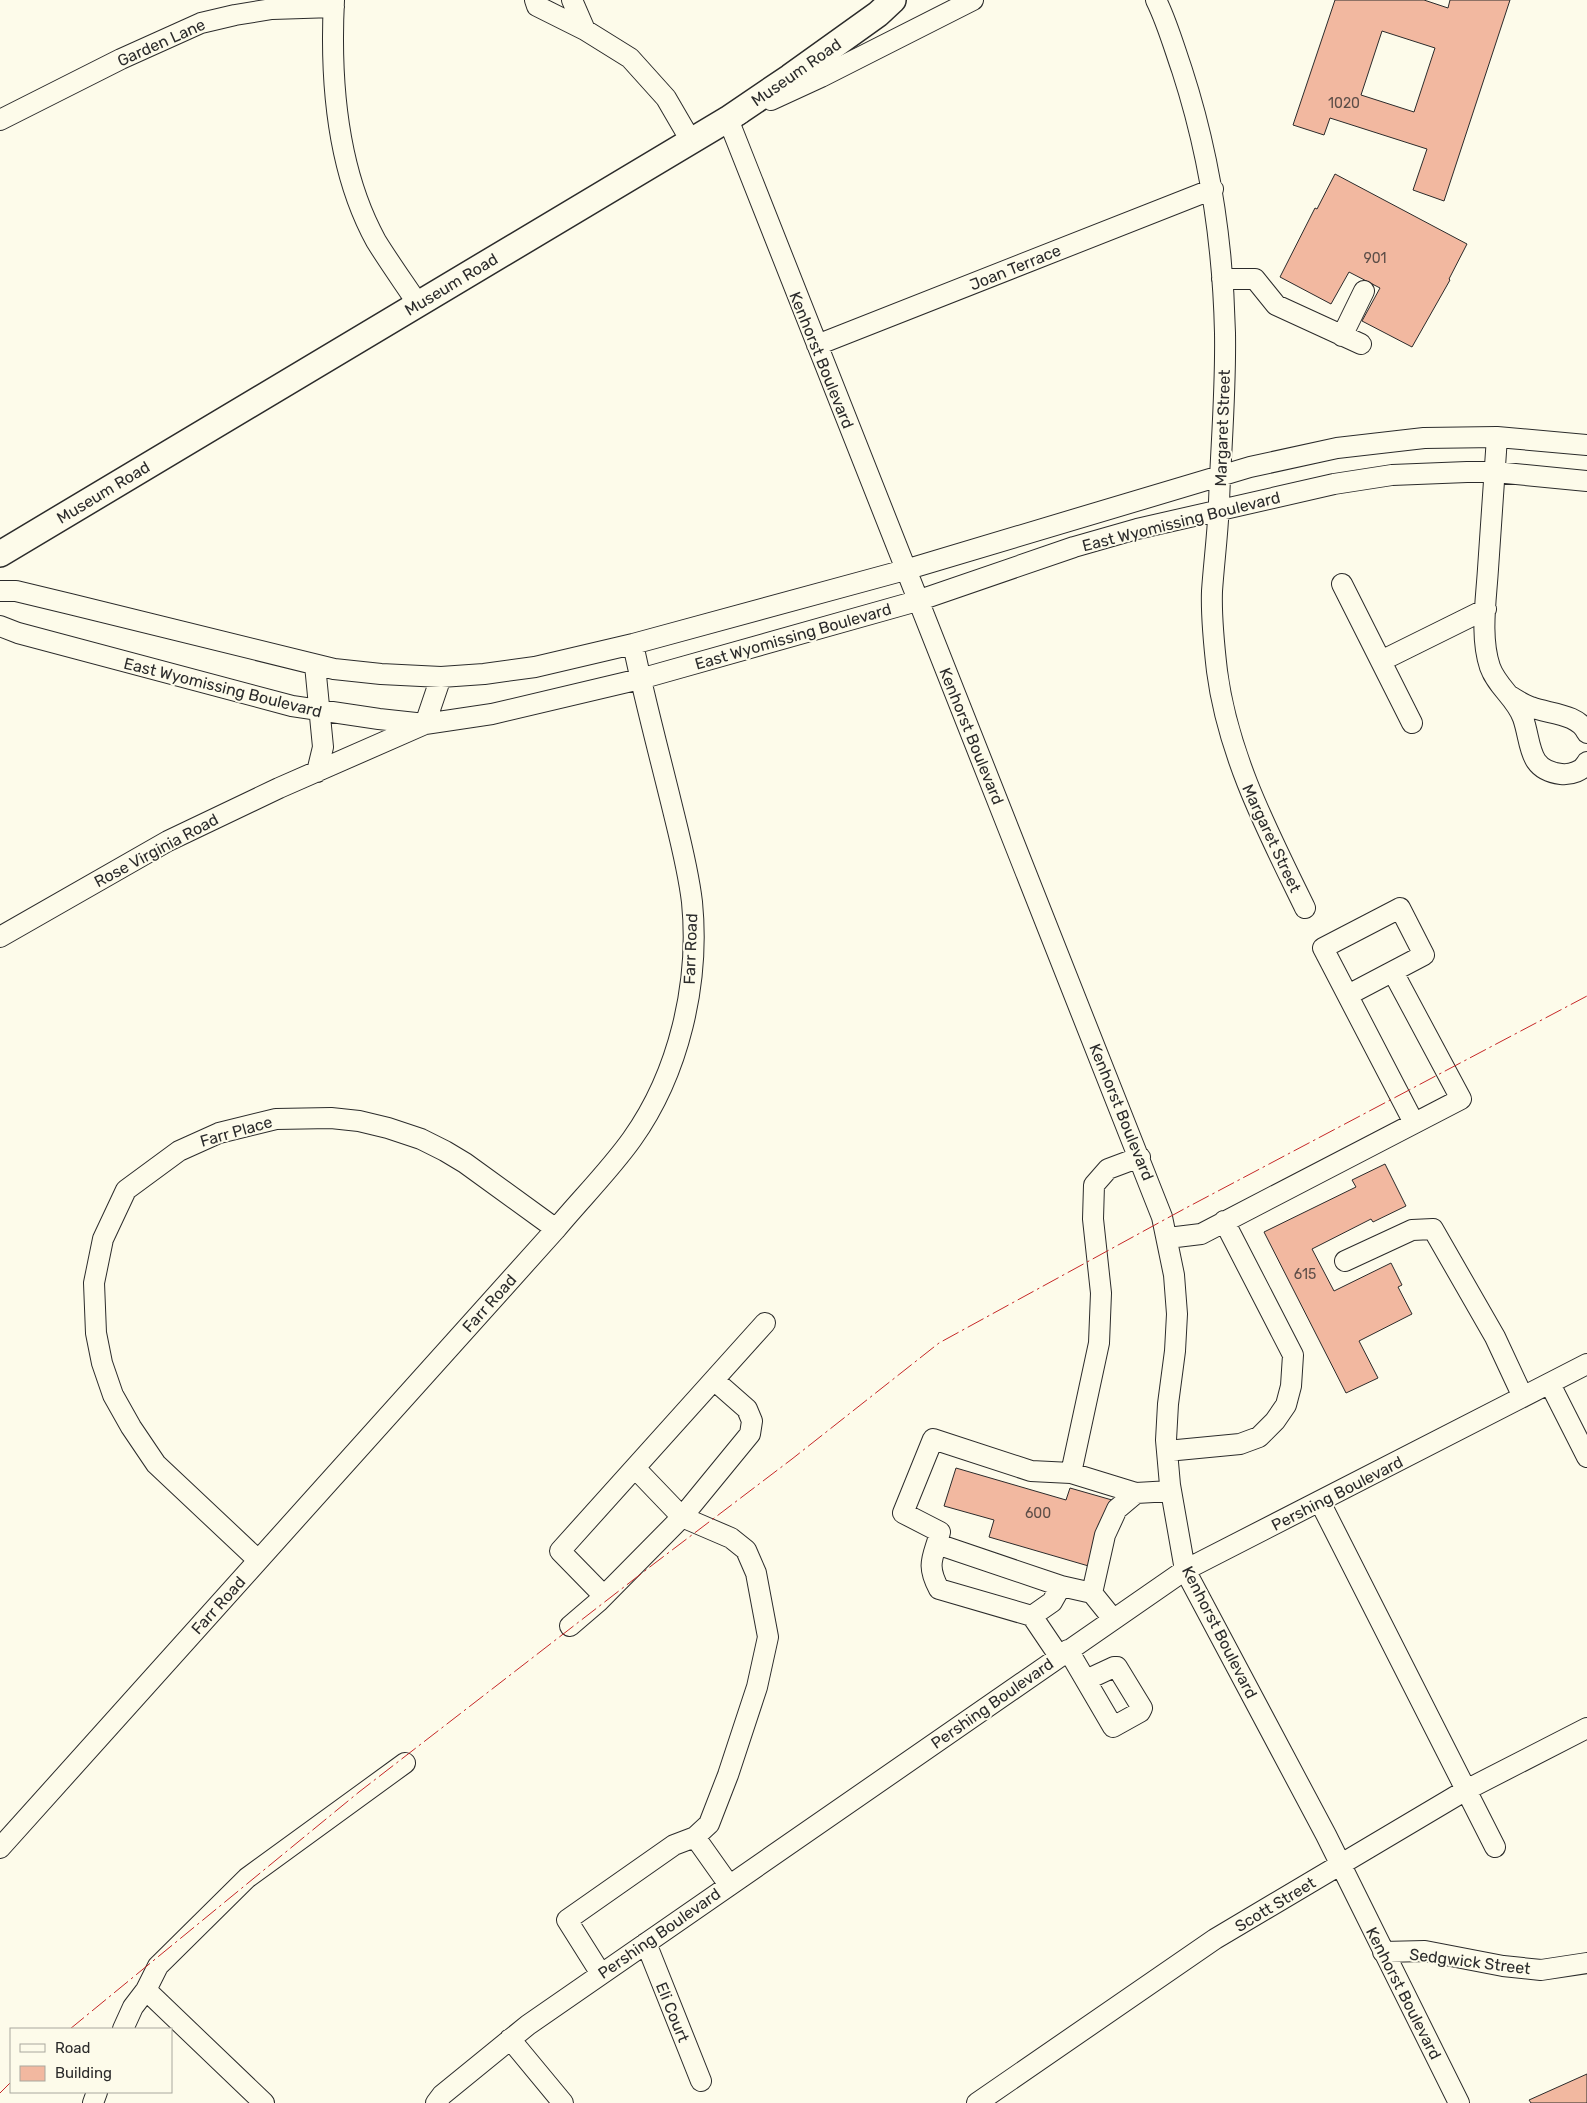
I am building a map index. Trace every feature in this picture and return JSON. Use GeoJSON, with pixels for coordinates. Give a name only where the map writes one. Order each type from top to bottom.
{"type":"FeatureCollection","features":[{"type":"Feature","properties":{"kind":"main road","name":"Museum Road"},"geometry":{"type":"LineString","coordinates":[[0,554],[728,119],[878,14],[893,0]]}},
{"type":"Feature","properties":{"kind":"street"},"geometry":{"type":"LineString","coordinates":[[535,0],[537,6],[585,30],[630,58],[666,98],[691,141]]}},
{"type":"Feature","properties":{"kind":"street"},"geometry":{"type":"LineString","coordinates":[[572,0],[585,30]]}},
{"type":"Feature","properties":{"kind":"street"},"geometry":{"type":"LineString","coordinates":[[728,119],[821,76],[973,0]]}},
{"type":"Feature","properties":{"kind":"street","name":"Margaret Street"},"geometry":{"type":"LineString","coordinates":[[1156,0],[1172,39],[1191,98],[1212,189],[1222,279],[1225,335],[1219,512],[1212,594],[1218,672],[1224,709],[1231,739],[1245,780],[1305,908]]}},
{"type":"Feature","properties":{"kind":"street"},"geometry":{"type":"LineString","coordinates":[[334,4],[332,61],[334,88],[339,126],[352,178],[376,240],[418,304]]}},
{"type":"Feature","properties":{"kind":"street","name":"Garden Lane"},"geometry":{"type":"LineString","coordinates":[[0,120],[121,59],[201,23],[235,14],[334,4]]}},
{"type":"Feature","properties":{"kind":"street","name":"Kenhorst Boulevard"},"geometry":{"type":"LineString","coordinates":[[728,119],[1162,1217],[1168,1238],[1174,1276],[1177,1314],[1175,1351],[1168,1404],[1167,1451],[1171,1491],[1184,1570],[1326,1835],[1459,2103]]}},
{"type":"Feature","properties":{"kind":"street","name":"Joan Terrace"},"geometry":{"type":"LineString","coordinates":[[817,345],[1212,189]]}},
{"type":"Feature","properties":{"kind":"street"},"geometry":{"type":"LineString","coordinates":[[1222,279],[1255,279],[1276,305],[1361,344]]}},
{"type":"Feature","properties":{"kind":"street"},"geometry":{"type":"LineString","coordinates":[[1342,336],[1364,291]]}},
{"type":"Feature","properties":{"kind":"street"},"geometry":{"type":"LineString","coordinates":[[1497,437],[1486,609],[1486,651],[1498,683],[1520,708],[1536,761],[1543,770],[1567,775],[1578,772],[1587,762]]}},
{"type":"Feature","properties":{"kind":"street","name":"East Wyomissing Boulevard"},"geometry":{"type":"LineString","coordinates":[[0,591],[16,591],[334,669],[441,677],[484,674],[535,667],[633,644],[905,570],[1250,467],[1356,445],[1424,438],[1497,437],[1587,445]]}},
{"type":"Feature","properties":{"kind":"street","name":"East Wyomissing Boulevard"},"geometry":{"type":"LineString","coordinates":[[0,626],[18,633],[292,706],[425,724],[492,714],[640,679],[918,601],[1074,547],[1162,523],[1219,512],[1364,478],[1431,472],[1495,472],[1587,481]]}},
{"type":"Feature","properties":{"kind":"street"},"geometry":{"type":"LineString","coordinates":[[1342,584],[1412,724]]}},
{"type":"Feature","properties":{"kind":"street"},"geometry":{"type":"LineString","coordinates":[[1380,661],[1486,609]]}},
{"type":"Feature","properties":{"kind":"street","name":"Farr Road"},"geometry":{"type":"LineString","coordinates":[[0,1848],[556,1229],[631,1140],[652,1104],[674,1052],[687,1003],[692,965],[693,924],[688,876],[633,644]]}},
{"type":"Feature","properties":{"kind":"street"},"geometry":{"type":"LineString","coordinates":[[315,665],[323,747],[317,772]]}},
{"type":"Feature","properties":{"kind":"street"},"geometry":{"type":"LineString","coordinates":[[425,724],[441,677]]}},
{"type":"Feature","properties":{"kind":"street"},"geometry":{"type":"LineString","coordinates":[[1510,696],[1528,706],[1565,715],[1585,728],[1587,733]]}},
{"type":"Feature","properties":{"kind":"street","name":"Rose Virginia Road"},"geometry":{"type":"LineString","coordinates":[[0,937],[147,851],[425,724]]}},
{"type":"Feature","properties":{"kind":"street"},"geometry":{"type":"LineString","coordinates":[[1348,995],[1424,955],[1400,908],[1324,948],[1348,995],[1414,1123]]}},
{"type":"Feature","properties":{"kind":"street"},"geometry":{"type":"LineString","coordinates":[[1168,1238],[1201,1234],[1461,1099],[1393,972]]}},
{"type":"Feature","properties":{"kind":"street","name":"Farr Place"},"geometry":{"type":"LineString","coordinates":[[258,1560],[156,1464],[131,1427],[113,1395],[102,1363],[96,1333],[94,1283],[103,1239],[126,1190],[179,1151],[219,1133],[276,1119],[331,1118],[388,1128],[421,1139],[446,1151],[556,1229]]}},
{"type":"Feature","properties":{"kind":"street"},"geometry":{"type":"LineString","coordinates":[[1071,1472],[1099,1343],[1101,1293],[1093,1218],[1094,1185],[1108,1169],[1140,1158]]}},
{"type":"Feature","properties":{"kind":"street"},"geometry":{"type":"LineString","coordinates":[[1167,1451],[1240,1444],[1259,1437],[1275,1421],[1286,1405],[1291,1386],[1292,1355],[1224,1221]]}},
{"type":"Feature","properties":{"kind":"street"},"geometry":{"type":"LineString","coordinates":[[1345,1261],[1412,1230],[1433,1229],[1495,1337],[1523,1397]]}},
{"type":"Feature","properties":{"kind":"street"},"geometry":{"type":"LineString","coordinates":[[604,1596],[560,1551],[766,1323]]}},
{"type":"Feature","properties":{"kind":"street","name":"Pershing Boulevard"},"geometry":{"type":"LineString","coordinates":[[436,2103],[442,2095],[528,2025],[1184,1570],[1587,1364]]}},
{"type":"Feature","properties":{"kind":"street"},"geometry":{"type":"LineString","coordinates":[[570,1626],[604,1596],[682,1516],[750,1434],[752,1421],[747,1409],[714,1380]]}},
{"type":"Feature","properties":{"kind":"street"},"geometry":{"type":"LineString","coordinates":[[1550,1384],[1587,1457]]}},
{"type":"Feature","properties":{"kind":"street"},"geometry":{"type":"LineString","coordinates":[[1086,1680],[1114,1667],[1119,1670],[1142,1708],[1140,1712],[1113,1727],[1086,1680],[1032,1616],[939,1589],[931,1575],[931,1561],[940,1532],[903,1513],[933,1439],[1031,1471],[1071,1472],[1136,1493],[1171,1491]]}},
{"type":"Feature","properties":{"kind":"street"},"geometry":{"type":"LineString","coordinates":[[601,1974],[567,1920],[674,1845],[695,1837],[709,1824],[728,1775],[757,1687],[768,1637],[756,1573],[746,1550],[731,1538],[682,1516],[635,1468]]}},
{"type":"Feature","properties":{"kind":"street"},"geometry":{"type":"LineString","coordinates":[[1092,1593],[1109,1526],[1117,1509],[1136,1493]]}},
{"type":"Feature","properties":{"kind":"street"},"geometry":{"type":"LineString","coordinates":[[1320,1502],[1495,1847]]}},
{"type":"Feature","properties":{"kind":"street"},"geometry":{"type":"LineString","coordinates":[[937,1544],[1062,1586],[1092,1593],[1113,1619]]}},
{"type":"Feature","properties":{"kind":"street"},"geometry":{"type":"LineString","coordinates":[[1032,1616],[1052,1602],[1062,1586]]}},
{"type":"Feature","properties":{"kind":"street","name":"Scott Street"},"geometry":{"type":"LineString","coordinates":[[977,2103],[1216,1939],[1466,1790],[1587,1728]]}},
{"type":"Feature","properties":{"kind":"street"},"geometry":{"type":"LineString","coordinates":[[123,2028],[133,2007],[146,1990],[158,1966],[247,1878],[405,1763]]}},
{"type":"Feature","properties":{"kind":"street"},"geometry":{"type":"LineString","coordinates":[[695,1837],[729,1885]]}},
{"type":"Feature","properties":{"kind":"street","name":"Eli Court"},"geometry":{"type":"LineString","coordinates":[[646,1943],[701,2081]]}},
{"type":"Feature","properties":{"kind":"street","name":"Sedgwick Street"},"geometry":{"type":"LineString","coordinates":[[1383,1952],[1425,1951],[1503,1966],[1541,1970],[1587,1963]]}},
{"type":"Feature","properties":{"kind":"street"},"geometry":{"type":"LineString","coordinates":[[146,1990],[264,2103]]}},
{"type":"Feature","properties":{"kind":"street"},"geometry":{"type":"LineString","coordinates":[[510,2040],[563,2103]]}},
{"type":"Feature","properties":{"kind":"building"},"geometry":{"type":"Polygon","coordinates":[[[1335,0],[1424,0],[1448,8],[1450,0],[1510,0],[1444,201],[1413,190],[1427,149],[1330,118],[1324,135],[1293,125],[1335,0]],[[1382,31],[1361,95],[1414,112],[1435,48],[1382,31]]]}},
{"type":"Feature","properties":{"kind":"building"},"geometry":{"type":"Polygon","coordinates":[[[1335,174],[1467,244],[1450,280],[1412,347],[1362,321],[1380,288],[1349,272],[1331,304],[1280,277],[1315,208],[1317,209],[1335,174]]]}},
{"type":"Feature","properties":{"kind":"building"},"geometry":{"type":"Polygon","coordinates":[[[1385,1164],[1406,1206],[1373,1222],[1371,1219],[1312,1249],[1334,1291],[1391,1263],[1402,1285],[1398,1287],[1412,1314],[1359,1341],[1378,1378],[1346,1393],[1264,1232],[1356,1187],[1352,1180],[1385,1164]]]}},
{"type":"Feature","properties":{"kind":"building"},"geometry":{"type":"Polygon","coordinates":[[[956,1468],[1066,1500],[1070,1488],[1112,1500],[1092,1567],[989,1537],[994,1520],[944,1506],[956,1468]]]}},
{"type":"Feature","properties":{"kind":"building"},"geometry":{"type":"Polygon","coordinates":[[[1587,2074],[1587,2103],[1531,2103],[1529,2100],[1587,2074]]]}},
{"type":"Feature","properties":{"kind":"power"},"geometry":{"type":"LineString","coordinates":[[71,2028],[359,1792],[792,1459],[939,1343],[1184,1209],[1587,996]]}},
{"type":"Feature","properties":{"kind":"power"},"geometry":{"type":"LineString","coordinates":[[0,2093],[10,2083]]}}]}
